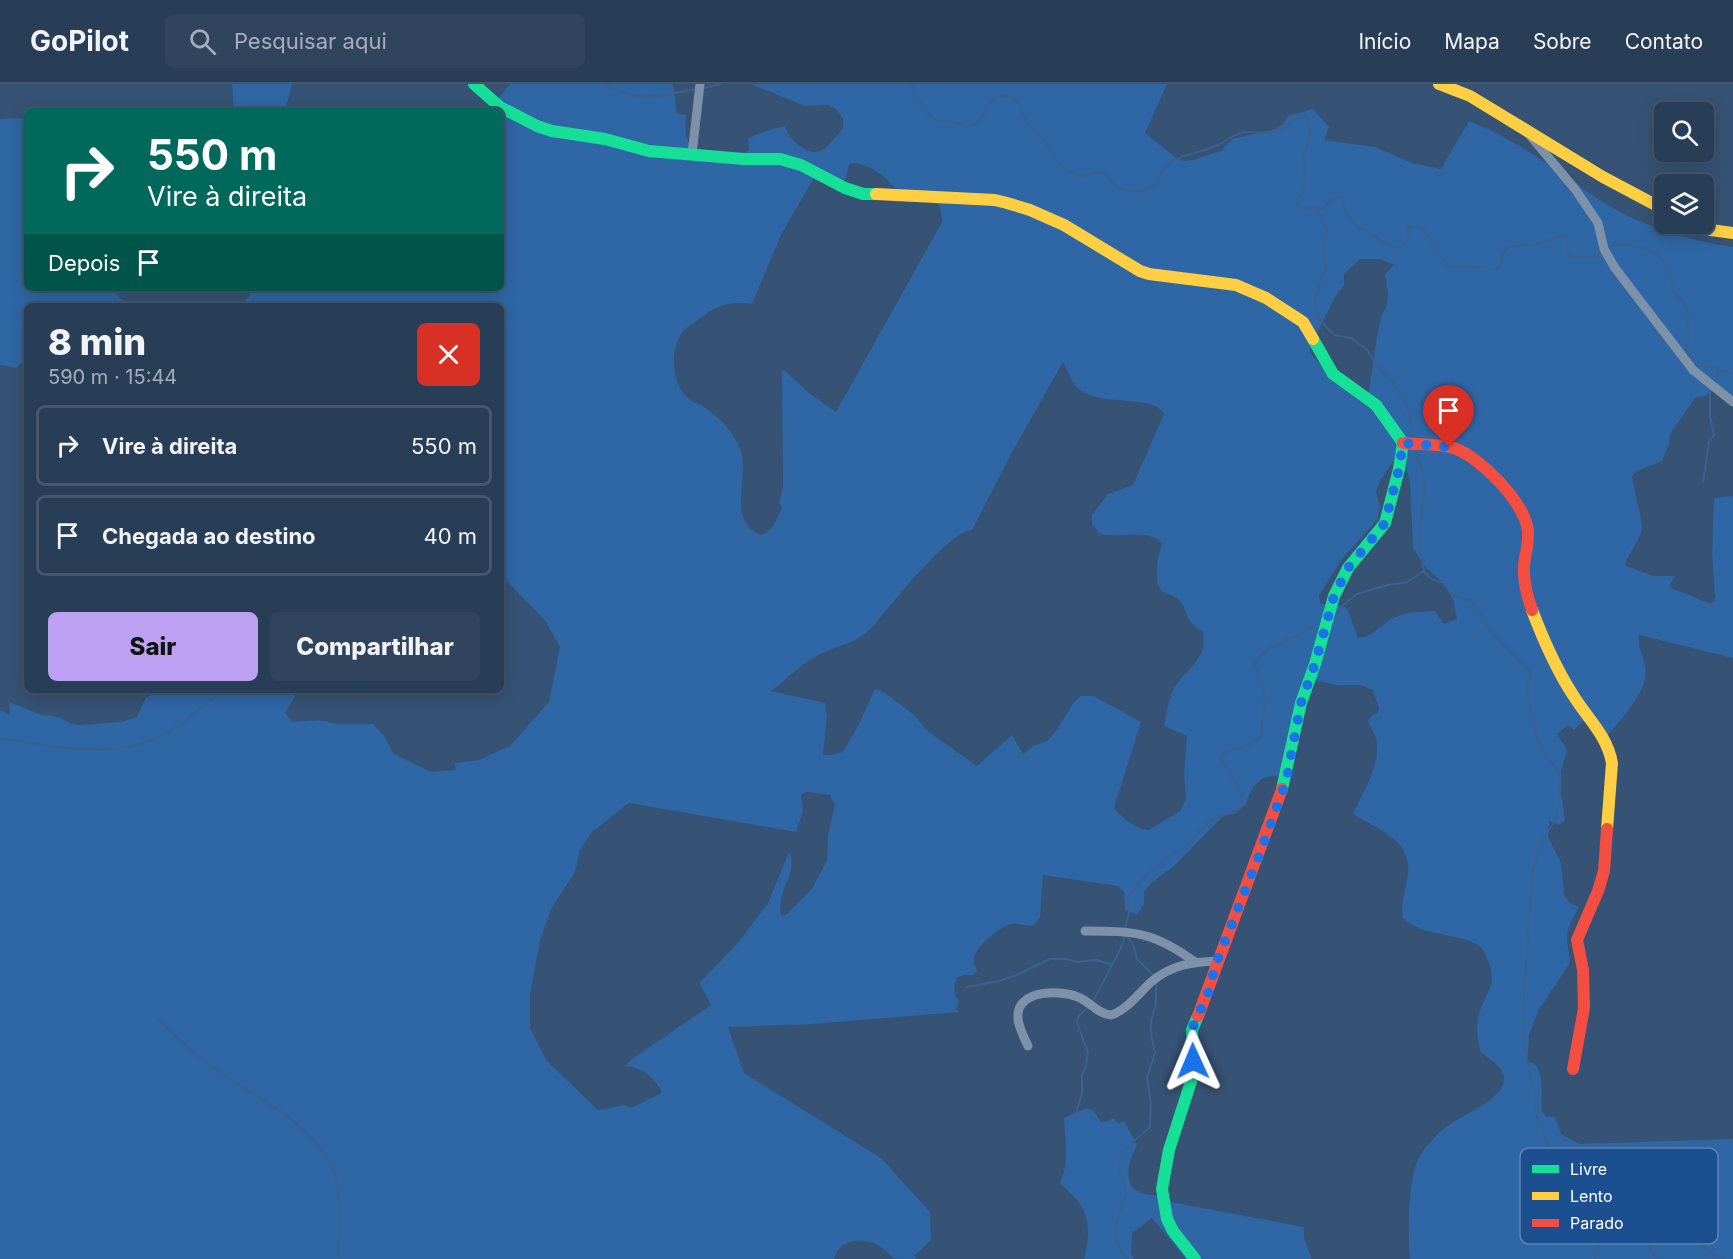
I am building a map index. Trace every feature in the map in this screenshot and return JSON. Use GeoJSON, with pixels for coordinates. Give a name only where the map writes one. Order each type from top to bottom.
{"type":"FeatureCollection","features":[{"type":"Feature","properties":{"kind":"street"},"geometry":{"type":"LineString","coordinates":[[474,84],[502,108]]}},
{"type":"Feature","properties":{"kind":"street"},"geometry":{"type":"LineString","coordinates":[[1439,84],[1470,96],[1526,131],[1654,204]]}},
{"type":"Feature","properties":{"kind":"street"},"geometry":{"type":"LineString","coordinates":[[692,154],[699,88]]}},
{"type":"Feature","properties":{"kind":"street"},"geometry":{"type":"LineString","coordinates":[[504,109],[552,131],[604,139],[649,151],[790,161],[813,170],[845,188],[863,194],[995,200],[1012,204],[1045,216],[1084,236],[1125,265],[1137,270],[1155,275],[1236,285],[1251,291],[1303,322],[1333,374],[1376,405],[1403,443],[1399,469],[1385,523],[1348,568],[1334,596],[1315,664],[1301,703],[1286,782],[1217,961],[1208,993],[1192,1029],[1194,1071],[1169,1150],[1162,1189],[1167,1219],[1173,1231],[1195,1259]]}},
{"type":"Feature","properties":{"kind":"street"},"geometry":{"type":"LineString","coordinates":[[1526,131],[1575,189],[1598,223],[1604,249],[1609,259],[1693,370],[1733,402]]}},
{"type":"Feature","properties":{"kind":"street"},"geometry":{"type":"LineString","coordinates":[[1714,230],[1733,233]]}},
{"type":"Feature","properties":{"kind":"street"},"geometry":{"type":"LineString","coordinates":[[1403,443],[1449,447],[1463,453],[1490,474],[1514,501],[1528,532],[1524,574],[1531,606],[1572,695],[1610,748],[1612,763],[1604,871],[1577,940],[1584,979],[1584,1008],[1573,1069]]}},
{"type":"Feature","properties":{"kind":"street"},"geometry":{"type":"LineString","coordinates":[[1085,931],[1136,932],[1176,948],[1195,962]]}},
{"type":"Feature","properties":{"kind":"street"},"geometry":{"type":"LineString","coordinates":[[1028,1046],[1018,1018],[1023,1003],[1032,996],[1054,993],[1075,997],[1082,999],[1099,1012],[1111,1015],[1126,1006],[1163,973],[1195,962],[1217,961]]}},
{"type":"Feature","properties":{"kind":"shaded area"},"geometry":{"type":"Polygon","coordinates":[[[232,84],[292,84],[286,108],[234,108],[232,84]]]}},
{"type":"Feature","properties":{"kind":"shaded area"},"geometry":{"type":"Polygon","coordinates":[[[510,84],[672,84],[678,114],[686,115],[686,135],[695,151],[743,154],[749,150],[748,139],[785,126],[799,146],[817,152],[828,146],[843,128],[843,119],[837,110],[828,105],[805,106],[751,84],[1167,84],[1145,133],[1176,158],[1184,161],[1221,151],[1232,139],[1276,129],[1288,116],[1313,109],[1329,127],[1324,140],[1375,147],[1412,163],[1441,169],[1469,121],[1519,145],[1611,207],[1654,227],[1654,234],[1676,234],[1733,247],[1733,397],[1712,389],[1706,396],[1695,398],[1670,434],[1662,461],[1637,471],[1632,476],[1642,529],[1625,565],[1652,576],[1675,576],[1669,587],[1711,604],[1715,596],[1712,553],[1714,498],[1733,496],[1733,658],[1639,635],[1646,671],[1645,680],[1637,698],[1617,724],[1605,738],[1589,716],[1574,730],[1568,725],[1557,734],[1567,750],[1561,772],[1565,820],[1559,825],[1549,821],[1548,837],[1561,863],[1564,894],[1569,903],[1579,907],[1567,935],[1569,964],[1538,1011],[1529,1035],[1527,1063],[1532,1062],[1536,1066],[1541,1077],[1542,1112],[1547,1117],[1555,1116],[1561,1134],[1579,1144],[1733,1139],[1733,1259],[1410,1259],[1409,1221],[1416,1163],[1432,1140],[1443,1130],[1487,1102],[1503,1086],[1504,1076],[1498,1066],[1480,1051],[1477,1035],[1480,1010],[1491,984],[1491,968],[1478,945],[1419,928],[1403,918],[1402,903],[1408,867],[1406,856],[1394,839],[1353,814],[1370,777],[1376,757],[1376,738],[1368,721],[1379,709],[1373,690],[1361,685],[1338,685],[1304,678],[1279,776],[1266,777],[1256,784],[1246,805],[1221,818],[1174,866],[1151,883],[1144,892],[1144,904],[1137,915],[1125,909],[1124,892],[1118,886],[1043,875],[1040,918],[1032,926],[1008,925],[979,948],[973,959],[977,971],[973,975],[963,975],[957,978],[954,990],[959,1001],[956,1008],[959,1012],[812,1024],[728,1027],[744,1073],[881,1158],[930,1212],[931,1240],[914,1256],[917,1259],[897,1259],[877,1245],[857,1241],[845,1244],[834,1259],[0,1259],[0,710],[10,715],[9,702],[39,714],[61,718],[71,724],[79,725],[122,722],[137,717],[146,697],[157,693],[295,693],[285,713],[292,722],[319,720],[337,724],[373,724],[384,736],[394,754],[431,772],[456,770],[455,763],[479,760],[510,746],[549,702],[560,647],[545,620],[504,578],[504,303],[242,303],[252,291],[504,291],[504,108],[497,108],[499,98],[510,84]],[[849,164],[846,179],[840,183],[816,174],[781,235],[752,304],[727,304],[714,309],[683,331],[678,339],[674,366],[678,384],[690,400],[701,405],[719,419],[737,442],[743,460],[741,509],[750,529],[761,535],[772,528],[782,508],[779,503],[783,486],[782,372],[784,370],[809,393],[836,412],[942,222],[940,208],[933,201],[896,188],[881,174],[862,165],[849,164]],[[1360,259],[1344,274],[1344,286],[1338,292],[1310,346],[1310,352],[1329,376],[1368,397],[1381,317],[1387,305],[1385,275],[1394,265],[1380,259],[1360,259]],[[1063,362],[1010,456],[972,530],[948,543],[920,571],[867,632],[809,661],[771,691],[825,703],[827,716],[823,755],[843,752],[875,689],[885,693],[913,714],[929,732],[977,766],[1012,735],[1023,754],[1033,746],[1047,741],[1074,702],[1081,696],[1094,696],[1141,722],[1114,808],[1121,816],[1139,828],[1149,830],[1180,811],[1186,799],[1184,773],[1187,736],[1164,726],[1168,705],[1176,685],[1202,651],[1203,632],[1190,621],[1180,601],[1163,592],[1159,586],[1157,567],[1162,544],[1151,536],[1100,534],[1092,524],[1092,515],[1108,494],[1133,485],[1164,414],[1159,408],[1150,404],[1089,395],[1074,384],[1063,362]],[[1400,458],[1395,459],[1380,481],[1376,492],[1380,506],[1378,519],[1341,560],[1319,596],[1322,604],[1333,603],[1347,608],[1358,638],[1368,636],[1391,619],[1415,612],[1435,611],[1444,624],[1457,619],[1454,602],[1444,583],[1426,568],[1413,548],[1410,482],[1406,467],[1400,458]],[[808,792],[801,796],[803,811],[796,832],[629,803],[592,832],[580,850],[575,872],[551,909],[540,941],[530,995],[530,1028],[546,1060],[598,1110],[625,1105],[631,1108],[662,1093],[656,1082],[647,1074],[637,1068],[625,1066],[711,1005],[699,983],[738,943],[768,903],[789,852],[791,868],[781,900],[782,916],[787,914],[812,889],[827,860],[828,835],[835,805],[830,795],[808,792]]]}},
{"type":"Feature","properties":{"kind":"shaded area"},"geometry":{"type":"Polygon","coordinates":[[[24,118],[24,291],[114,291],[121,299],[129,303],[24,303],[24,361],[16,368],[0,365],[0,119],[24,118]]]}},
{"type":"Feature","properties":{"kind":"shaded area"},"geometry":{"type":"Polygon","coordinates":[[[1087,1108],[1094,1111],[1101,1122],[1114,1118],[1118,1124],[1124,1121],[1137,1145],[1129,1170],[1130,1183],[1133,1188],[1139,1192],[1176,1203],[1304,1227],[1304,1238],[1312,1259],[1186,1259],[1152,1218],[1132,1233],[1131,1253],[1134,1259],[1084,1259],[1088,1238],[1084,1210],[1060,1183],[1066,1159],[1064,1118],[1087,1108]]]}},
{"type":"Feature","properties":{"kind":"waterway"},"geometry":{"type":"LineString","coordinates":[[605,84],[629,94],[650,97],[698,89]]}},
{"type":"Feature","properties":{"kind":"waterway"},"geometry":{"type":"LineString","coordinates":[[704,88],[721,84]]}},
{"type":"Feature","properties":{"kind":"waterway"},"geometry":{"type":"LineString","coordinates":[[911,84],[929,115],[938,121],[951,121],[967,126],[975,124],[996,98],[1010,97],[1018,104],[1025,119],[1043,139],[1064,169],[1080,176],[1104,173],[1118,189],[1137,192],[1154,186],[1166,166],[1179,157],[1216,146],[1241,133],[1277,131],[1294,119],[1305,115],[1309,127],[1303,168],[1306,188],[1296,201],[1301,208],[1323,209],[1332,199],[1341,197],[1348,216],[1354,224],[1393,247],[1403,245],[1407,239],[1408,229],[1414,226],[1420,227],[1426,232],[1448,266],[1497,269],[1501,266],[1503,253],[1508,247],[1537,244],[1565,235],[1567,253],[1571,257],[1594,257],[1604,252]]}},
{"type":"Feature","properties":{"kind":"waterway"},"geometry":{"type":"LineString","coordinates":[[1315,209],[1327,228],[1323,254],[1326,268],[1314,300],[1316,316],[1334,335],[1351,338],[1367,350],[1402,396],[1414,435]]}},
{"type":"Feature","properties":{"kind":"waterway"},"geometry":{"type":"LineString","coordinates":[[1608,248],[1615,245],[1628,245],[1644,248],[1657,254],[1664,263],[1673,290],[1687,307],[1690,339],[1686,349],[1688,356],[1696,364],[1733,373]]}},
{"type":"Feature","properties":{"kind":"waterway"},"geometry":{"type":"LineString","coordinates":[[1715,383],[1718,368]]}},
{"type":"Feature","properties":{"kind":"waterway"},"geometry":{"type":"LineString","coordinates":[[1703,482],[1709,442],[1714,435],[1710,416],[1710,392]]}},
{"type":"Feature","properties":{"kind":"waterway"},"geometry":{"type":"LineString","coordinates":[[1415,450],[1422,469],[1424,486],[1419,540],[1424,571],[1430,578],[1443,583],[1453,596],[1471,601],[1493,635],[1531,673],[1528,687],[1530,709],[1541,748],[1556,768],[1560,778],[1557,817],[1539,847],[1533,868],[1524,991],[1523,1031],[1526,1055],[1538,1120],[1550,1148]]}},
{"type":"Feature","properties":{"kind":"waterway"},"geometry":{"type":"LineString","coordinates":[[1332,620],[1342,606],[1357,594],[1407,582],[1424,571]]}},
{"type":"Feature","properties":{"kind":"waterway"},"geometry":{"type":"LineString","coordinates":[[1125,930],[1129,912],[1129,896],[1144,878],[1168,857],[1185,847],[1206,824],[1223,815],[1236,812],[1242,806],[1241,794],[1220,756],[1230,750],[1246,746],[1261,735],[1265,689],[1254,664],[1259,656],[1273,646],[1312,626]]}},
{"type":"Feature","properties":{"kind":"waterway"},"geometry":{"type":"LineString","coordinates":[[0,738],[79,749],[103,750],[127,747],[151,740],[174,729],[219,693]]}},
{"type":"Feature","properties":{"kind":"waterway"},"geometry":{"type":"LineString","coordinates":[[1092,1003],[1125,936]]}},
{"type":"Feature","properties":{"kind":"waterway"},"geometry":{"type":"LineString","coordinates":[[1127,936],[1134,946],[1137,959],[1155,977]]}},
{"type":"Feature","properties":{"kind":"waterway"},"geometry":{"type":"LineString","coordinates":[[967,987],[1017,975],[1050,959],[1078,962],[1097,960],[1112,965]]}},
{"type":"Feature","properties":{"kind":"waterway"},"geometry":{"type":"LineString","coordinates":[[1128,1259],[1120,1250],[1116,1233],[1116,1221],[1126,1194],[1118,1162],[1124,1150],[1150,1127],[1151,1103],[1147,1078],[1155,1053],[1151,1021],[1156,1003],[1156,983]]}},
{"type":"Feature","properties":{"kind":"waterway"},"geometry":{"type":"LineString","coordinates":[[1074,1118],[1082,1094],[1082,1075],[1088,1053],[1077,1023],[1078,1017],[1088,1007]]}},
{"type":"Feature","properties":{"kind":"waterway"},"geometry":{"type":"LineString","coordinates":[[159,1020],[210,1065],[282,1112],[311,1137],[323,1151],[336,1178],[338,1189],[339,1259]]}},
{"type":"Feature","properties":{"kind":"waterway"},"geometry":{"type":"LineString","coordinates":[[1594,1259],[1599,1244]]}},
{"type":"Feature","properties":{"kind":"waterway"},"geometry":{"type":"LineString","coordinates":[[1647,1244],[1656,1259]]}},
{"type":"Feature","properties":{"kind":"waterway"},"geometry":{"type":"LineString","coordinates":[[1698,1244],[1710,1253],[1724,1259]]}},
{"type":"Feature","properties":{"kind":"traffic: fast"},"geometry":{"type":"LineString","coordinates":[[474,84],[502,108]]}},
{"type":"Feature","properties":{"kind":"traffic: fast"},"geometry":{"type":"LineString","coordinates":[[504,109],[552,131],[605,139],[649,151],[744,159],[780,159],[801,165],[845,188],[863,194],[876,194]]}},
{"type":"Feature","properties":{"kind":"traffic: fast"},"geometry":{"type":"LineString","coordinates":[[1282,789],[1301,703],[1315,664],[1334,596],[1348,568],[1385,523],[1399,469],[1403,443],[1376,405],[1333,374],[1313,339]]}},
{"type":"Feature","properties":{"kind":"traffic: fast"},"geometry":{"type":"LineString","coordinates":[[1195,1259],[1173,1231],[1167,1219],[1162,1189],[1169,1150],[1194,1072],[1192,1030],[1198,1016]]}},
{"type":"Feature","properties":{"kind":"traffic: slow"},"geometry":{"type":"LineString","coordinates":[[1439,84],[1470,96],[1603,177],[1654,204]]}},
{"type":"Feature","properties":{"kind":"traffic: slow"},"geometry":{"type":"LineString","coordinates":[[876,194],[995,200],[1030,210],[1064,225],[1140,271],[1236,285],[1266,298],[1303,322],[1313,339]]}},
{"type":"Feature","properties":{"kind":"traffic: slow"},"geometry":{"type":"LineString","coordinates":[[1714,230],[1733,233]]}},
{"type":"Feature","properties":{"kind":"traffic: slow"},"geometry":{"type":"LineString","coordinates":[[1532,610],[1561,675],[1606,744],[1612,763],[1607,829]]}},
{"type":"Feature","properties":{"kind":"traffic: jam"},"geometry":{"type":"LineString","coordinates":[[1403,443],[1442,445],[1465,453],[1488,471],[1511,495],[1525,520],[1528,532],[1524,576],[1532,610]]}},
{"type":"Feature","properties":{"kind":"traffic: jam"},"geometry":{"type":"LineString","coordinates":[[1198,1016],[1282,789]]}},
{"type":"Feature","properties":{"kind":"traffic: jam"},"geometry":{"type":"LineString","coordinates":[[1573,1069],[1584,1008],[1583,970],[1577,940],[1604,871],[1607,829]]}},
{"type":"Feature","properties":{"kind":"route"},"geometry":{"type":"LineString","coordinates":[[1193,1061],[1192,1029],[1208,993],[1217,961],[1286,782],[1301,703],[1315,664],[1334,596],[1355,557],[1385,523],[1399,469],[1403,443],[1449,447]]}}]}
